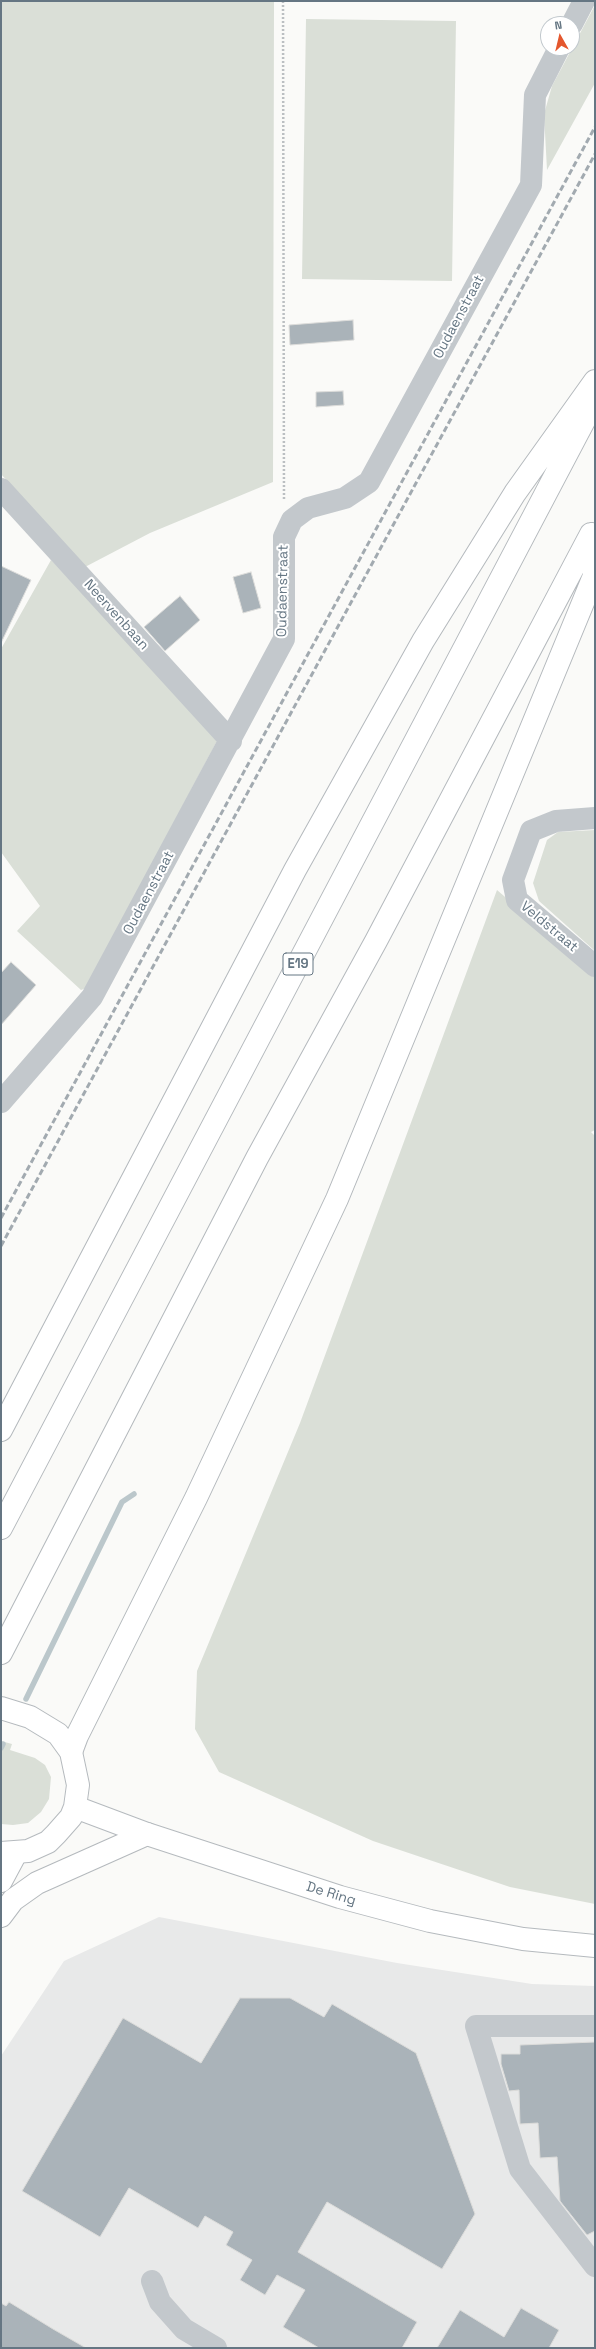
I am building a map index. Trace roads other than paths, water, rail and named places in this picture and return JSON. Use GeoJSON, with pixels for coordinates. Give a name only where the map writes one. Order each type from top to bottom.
{"type":"FeatureCollection","features":[{"type":"Feature","properties":{"kind":"main road"},"geometry":{"type":"LineString","coordinates":[[1,1430],[295,870],[447,600],[515,493],[595,381]]}},
{"type":"Feature","properties":{"kind":"main road","name":"E19"},"geometry":{"type":"LineString","coordinates":[[1,1528],[595,400]]}},
{"type":"Feature","properties":{"kind":"main road"},"geometry":{"type":"LineString","coordinates":[[1,1653],[257,1158],[376,941],[593,530]]}},
{"type":"Feature","properties":{"kind":"main road"},"geometry":{"type":"LineString","coordinates":[[67,1746],[77,1736],[196,1498],[337,1199],[594,576],[593,530]]}},
{"type":"Feature","properties":{"kind":"main road"},"geometry":{"type":"LineString","coordinates":[[1,1708],[41,1722],[67,1746],[78,1785],[75,1807],[64,1826],[48,1842],[38,1847],[9,1853],[1,1881]]}},
{"type":"Feature","properties":{"kind":"main road","name":"De Ring"},"geometry":{"type":"LineString","coordinates":[[75,1807],[147,1834],[340,1897],[430,1921],[523,1939],[595,1946]]}},
{"type":"Feature","properties":{"kind":"main road"},"geometry":{"type":"LineString","coordinates":[[1,1916],[13,1900],[37,1883],[147,1834]]}},
{"type":"Feature","properties":{"kind":"street"},"geometry":{"type":"LineString","coordinates":[[576,16],[584,1]]}},
{"type":"Feature","properties":{"kind":"street","name":"Oudaenstraat"},"geometry":{"type":"LineString","coordinates":[[1,1102],[92,997],[231,741],[284,639],[284,537],[292,520],[308,508],[345,498],[370,482],[531,185],[535,95],[555,56]]}},
{"type":"Feature","properties":{"kind":"street","name":"Neervenbaan"},"geometry":{"type":"LineString","coordinates":[[1,489],[231,741]]}},
{"type":"Feature","properties":{"kind":"street","name":"Veldstraat"},"geometry":{"type":"LineString","coordinates":[[595,818],[556,821],[531,831],[513,880],[517,900],[595,966]]}},
{"type":"Feature","properties":{"kind":"street"},"geometry":{"type":"LineString","coordinates":[[595,2026],[476,2026],[520,2169],[595,2266]]}},
{"type":"Feature","properties":{"kind":"street"},"geometry":{"type":"LineString","coordinates":[[152,2281],[160,2302],[184,2329],[216,2348]]}},
{"type":"Feature","properties":{"kind":"waterway"},"geometry":{"type":"LineString","coordinates":[[26,1699],[122,1502],[134,1494]]}},
{"type":"Feature","properties":{"kind":"waterway"},"geometry":{"type":"LineString","coordinates":[[1,1748],[3,1744]]}},
{"type":"Feature","properties":{"kind":"railway"},"geometry":{"type":"LineString","coordinates":[[1,1218],[595,127]]}},
{"type":"Feature","properties":{"kind":"railway"},"geometry":{"type":"LineString","coordinates":[[1,1246],[595,154]]}}]}
